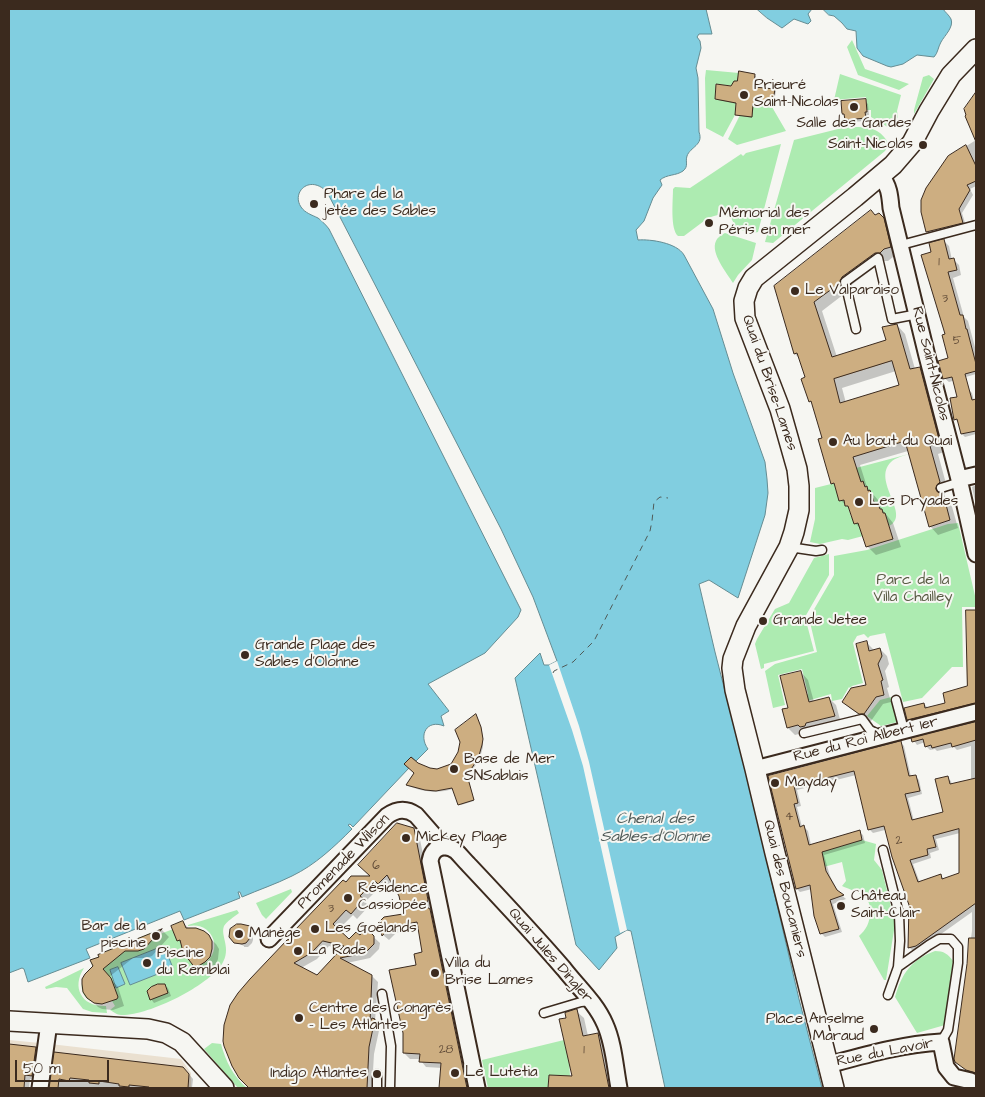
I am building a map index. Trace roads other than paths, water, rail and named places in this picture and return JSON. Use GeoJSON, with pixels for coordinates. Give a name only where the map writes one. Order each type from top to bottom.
{"type":"FeatureCollection","features":[{"type":"Feature","properties":{"kind":"street"},"geometry":{"type":"LineString","coordinates":[[881,176],[912,143],[951,75],[976,49]]}},
{"type":"Feature","properties":{"kind":"street","name":"Rue Saint-Nicolas"},"geometry":{"type":"LineString","coordinates":[[881,176],[888,188],[891,208],[960,480],[976,554]]}},
{"type":"Feature","properties":{"kind":"street","name":"Quai du Brise-Lames"},"geometry":{"type":"LineString","coordinates":[[735,690],[732,668],[733,659],[746,626],[789,547],[798,510],[799,486],[797,469],[780,409],[745,318],[744,301],[748,288],[754,278],[881,176]]}},
{"type":"Feature","properties":{"kind":"street"},"geometry":{"type":"LineString","coordinates":[[960,480],[976,475]]}},
{"type":"Feature","properties":{"kind":"street","name":"Quai des Boucaniers"},"geometry":{"type":"LineString","coordinates":[[735,690],[834,1088]]}},
{"type":"Feature","properties":{"kind":"street","name":"Rue du Roi Albert 1er"},"geometry":{"type":"LineString","coordinates":[[755,768],[976,712]]}},
{"type":"Feature","properties":{"kind":"street","name":"Promenade Wilson"},"geometry":{"type":"LineString","coordinates":[[270,939],[387,816],[393,812],[405,810],[416,815],[444,847]]}},
{"type":"Feature","properties":{"kind":"street"},"geometry":{"type":"LineString","coordinates":[[444,847],[434,850],[430,861],[477,1088]]}},
{"type":"Feature","properties":{"kind":"street","name":"Quai Jules Dingler"},"geometry":{"type":"LineString","coordinates":[[444,847],[456,852],[468,864],[546,949],[599,1012],[606,1026],[612,1048],[619,1088]]}},
{"type":"Feature","properties":{"kind":"street"},"geometry":{"type":"LineString","coordinates":[[9,1021],[148,1029],[166,1033],[182,1042],[224,1088]]}},
{"type":"Feature","properties":{"kind":"street"},"geometry":{"type":"LineString","coordinates":[[40,1088],[49,1023]]}},
{"type":"Feature","properties":{"kind":"street","name":"Rue du Lavoir"},"geometry":{"type":"LineString","coordinates":[[828,1065],[882,1051],[927,1042],[941,1042],[946,1067],[954,1077],[973,1081]]}},
{"type":"Feature","properties":{"kind":"lane"},"geometry":{"type":"LineString","coordinates":[[901,245],[976,225]]}},
{"type":"Feature","properties":{"kind":"lane"},"geometry":{"type":"LineString","coordinates":[[856,329],[845,282],[878,258],[892,319],[918,314]]}},
{"type":"Feature","properties":{"kind":"lane"},"geometry":{"type":"LineString","coordinates":[[942,488],[960,480]]}},
{"type":"Feature","properties":{"kind":"lane"},"geometry":{"type":"LineString","coordinates":[[789,547],[816,551],[822,550]]}},
{"type":"Feature","properties":{"kind":"lane"},"geometry":{"type":"LineString","coordinates":[[896,700],[904,730]]}},
{"type":"Feature","properties":{"kind":"lane"},"geometry":{"type":"LineString","coordinates":[[804,733],[862,719],[870,730],[874,732],[876,738]]}},
{"type":"Feature","properties":{"kind":"lane"},"geometry":{"type":"LineString","coordinates":[[883,850],[899,914],[900,941],[898,967],[888,995]]}},
{"type":"Feature","properties":{"kind":"lane"},"geometry":{"type":"LineString","coordinates":[[898,967],[939,939],[951,939],[958,947],[958,963],[948,1030],[941,1042]]}},
{"type":"Feature","properties":{"kind":"lane"},"geometry":{"type":"LineString","coordinates":[[382,994],[391,1046],[390,1088]]}},
{"type":"Feature","properties":{"kind":"lane"},"geometry":{"type":"LineString","coordinates":[[544,1013],[591,1001]]}},
{"type":"Feature","properties":{"kind":"lane"},"geometry":{"type":"LineString","coordinates":[[377,1074],[377,1088]]}},
{"type":"Feature","properties":{"kind":"water","name":"Chenal des Sables-d'Olonne"},"geometry":{"type":"Polygon","coordinates":[[[9,9],[706,9],[712,34],[699,34],[697,37],[701,48],[696,68],[700,140],[689,153],[686,167],[683,171],[660,180],[662,185],[653,198],[644,221],[636,230],[638,240],[650,240],[670,245],[676,247],[684,255],[713,309],[733,373],[765,462],[768,493],[765,515],[738,598],[709,580],[699,584],[822,1088],[665,1088],[631,931],[627,930],[615,937],[617,948],[599,970],[576,945],[515,678],[540,653],[544,665],[557,661],[533,597],[501,529],[327,192],[321,187],[314,185],[304,187],[300,191],[298,196],[301,207],[319,219],[329,229],[521,610],[518,617],[485,653],[428,684],[449,711],[441,716],[444,726],[433,725],[426,730],[424,739],[428,749],[416,761],[411,757],[404,764],[409,768],[353,827],[350,824],[348,825],[352,829],[316,861],[286,879],[242,897],[240,892],[238,892],[240,898],[184,920],[180,911],[86,949],[90,958],[28,982],[22,968],[9,973],[9,9]]]}},
{"type":"Feature","properties":{"kind":"water"},"geometry":{"type":"Polygon","coordinates":[[[757,9],[812,9],[808,14],[811,21],[808,24],[794,19],[782,28],[757,9]]]}},
{"type":"Feature","properties":{"kind":"water"},"geometry":{"type":"Polygon","coordinates":[[[823,9],[943,9],[952,22],[934,57],[917,55],[903,64],[891,67],[863,56],[857,48],[856,31],[847,29],[834,16],[829,15],[823,9]]]}},
{"type":"Feature","properties":{"kind":"water"},"geometry":{"type":"Polygon","coordinates":[[[164,946],[173,968],[130,985],[121,963],[164,946]]]}},
{"type":"Feature","properties":{"kind":"water"},"geometry":{"type":"Polygon","coordinates":[[[118,967],[125,984],[116,988],[110,970],[118,967]]]}},
{"type":"Feature","properties":{"kind":"place","name":"Prieuré Saint-Nicolas"},"geometry":{"type":"Point","coordinates":[744,95]}},
{"type":"Feature","properties":{"kind":"place","name":"Salle des Gardes"},"geometry":{"type":"Point","coordinates":[854,107]}},
{"type":"Feature","properties":{"kind":"place","name":"Saint-Nicolas"},"geometry":{"type":"Point","coordinates":[923,145]}},
{"type":"Feature","properties":{"kind":"place","name":"Phare de la jetée des Sables"},"geometry":{"type":"Point","coordinates":[314,204]}},
{"type":"Feature","properties":{"kind":"place","name":"Mémorial des Péris en mer"},"geometry":{"type":"Point","coordinates":[709,223]}},
{"type":"Feature","properties":{"kind":"place","name":"Le Valparaiso"},"geometry":{"type":"Point","coordinates":[795,291]}},
{"type":"Feature","properties":{"kind":"place","name":"Au bout du Quai"},"geometry":{"type":"Point","coordinates":[833,442]}},
{"type":"Feature","properties":{"kind":"place","name":"Les Dryades"},"geometry":{"type":"Point","coordinates":[859,502]}},
{"type":"Feature","properties":{"kind":"place","name":"Grande Jetee"},"geometry":{"type":"Point","coordinates":[763,621]}},
{"type":"Feature","properties":{"kind":"place","name":"Grande Plage des Sables d'Olonne"},"geometry":{"type":"Point","coordinates":[245,655]}},
{"type":"Feature","properties":{"kind":"place","name":"Base de Mer SNSablais"},"geometry":{"type":"Point","coordinates":[454,769]}},
{"type":"Feature","properties":{"kind":"place","name":"Mayday"},"geometry":{"type":"Point","coordinates":[775,783]}},
{"type":"Feature","properties":{"kind":"place","name":"Mickey Plage"},"geometry":{"type":"Point","coordinates":[406,838]}},
{"type":"Feature","properties":{"kind":"place","name":"Résidence Cassiopée"},"geometry":{"type":"Point","coordinates":[348,898]}},
{"type":"Feature","properties":{"kind":"place","name":"Château Saint-Clair"},"geometry":{"type":"Point","coordinates":[841,906]}},
{"type":"Feature","properties":{"kind":"place","name":"Les Goëlands"},"geometry":{"type":"Point","coordinates":[315,929]}},
{"type":"Feature","properties":{"kind":"place","name":"Manège"},"geometry":{"type":"Point","coordinates":[239,934]}},
{"type":"Feature","properties":{"kind":"place","name":"Bar de la piscine"},"geometry":{"type":"Point","coordinates":[156,936]}},
{"type":"Feature","properties":{"kind":"place","name":"La Rade"},"geometry":{"type":"Point","coordinates":[298,951]}},
{"type":"Feature","properties":{"kind":"place","name":"Piscine du Remblai"},"geometry":{"type":"Point","coordinates":[147,963]}},
{"type":"Feature","properties":{"kind":"place","name":"Villa du Brise Lames"},"geometry":{"type":"Point","coordinates":[435,973]}},
{"type":"Feature","properties":{"kind":"place","name":"Centre des Congrès - Les Atlantes"},"geometry":{"type":"Point","coordinates":[299,1018]}},
{"type":"Feature","properties":{"kind":"place","name":"Place Anselme Maraud"},"geometry":{"type":"Point","coordinates":[874,1029]}},
{"type":"Feature","properties":{"kind":"place","name":"Le Lutetia"},"geometry":{"type":"Point","coordinates":[455,1073]}},
{"type":"Feature","properties":{"kind":"place","name":"Indigo Atlantes"},"geometry":{"type":"Point","coordinates":[377,1074]}},
{"type":"Feature","properties":{"kind":"park label","name":"Parc de la Villa Chailley"},"geometry":{"type":"Point","coordinates":[913,590]}}]}
